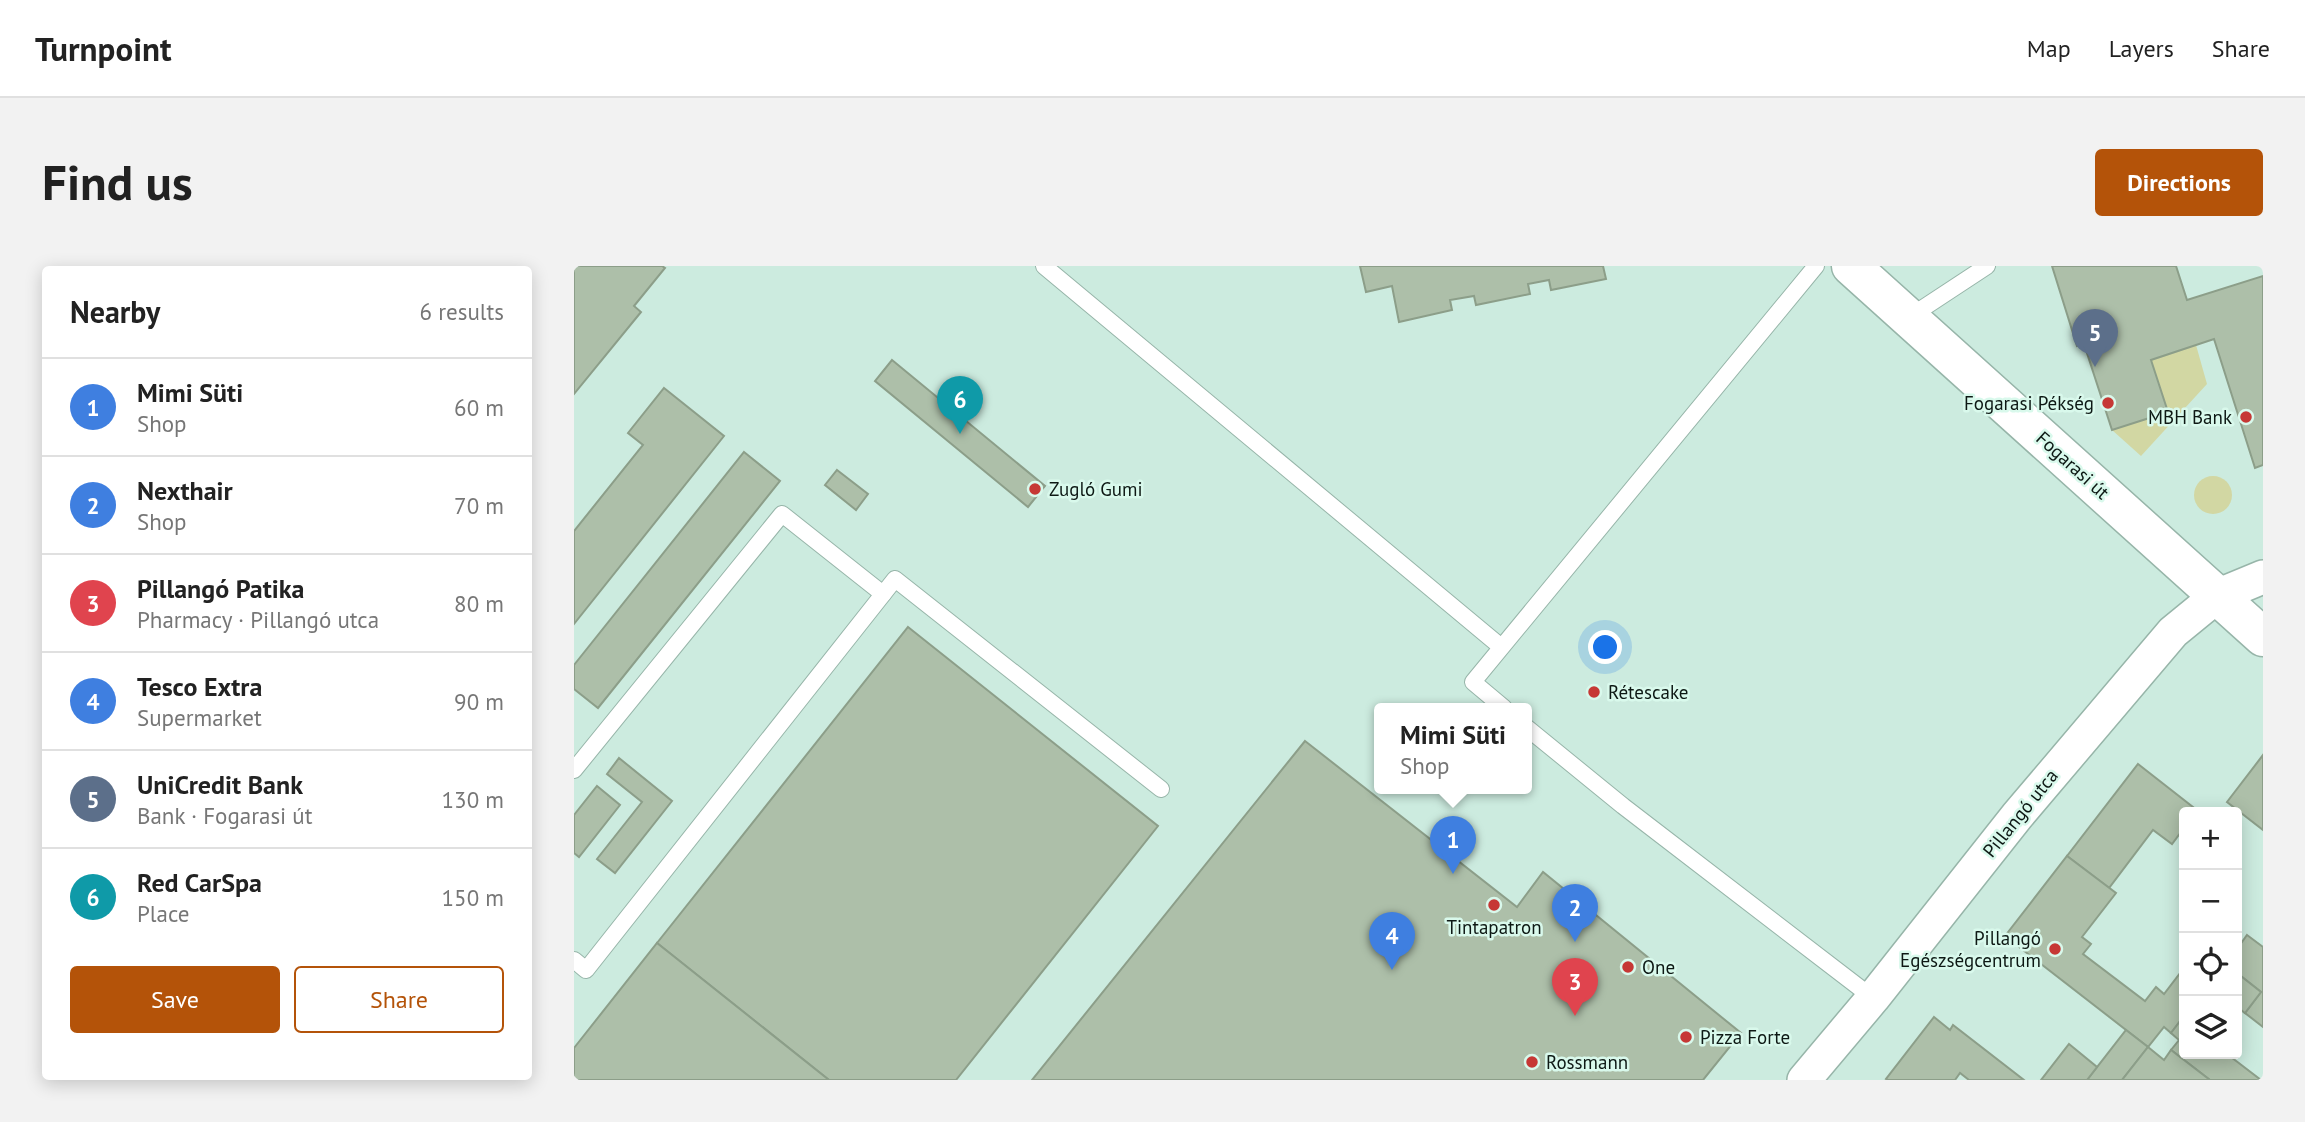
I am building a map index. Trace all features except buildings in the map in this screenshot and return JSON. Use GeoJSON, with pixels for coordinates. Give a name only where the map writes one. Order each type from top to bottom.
{"type":"FeatureCollection","features":[{"type":"Feature","properties":{"kind":"main road","name":"Fogarasi út"},"geometry":{"type":"LineString","coordinates":[[1851,266],[2263,637]]}},
{"type":"Feature","properties":{"kind":"street","name":"Pillangó utca"},"geometry":{"type":"LineString","coordinates":[[1804,1080],[1873,998],[2017,816],[2173,632],[2217,596],[2263,578]]}},
{"type":"Feature","properties":{"kind":"lane"},"geometry":{"type":"LineString","coordinates":[[1044,266],[1500,646]]}},
{"type":"Feature","properties":{"kind":"lane"},"geometry":{"type":"LineString","coordinates":[[1497,703],[1473,682],[1816,266]]}},
{"type":"Feature","properties":{"kind":"lane"},"geometry":{"type":"LineString","coordinates":[[1908,318],[1987,266]]}},
{"type":"Feature","properties":{"kind":"lane"},"geometry":{"type":"LineString","coordinates":[[574,770],[782,513],[883,594]]}},
{"type":"Feature","properties":{"kind":"lane"},"geometry":{"type":"LineString","coordinates":[[574,960],[586,970],[895,579],[1161,789]]}},
{"type":"Feature","properties":{"kind":"lane"},"geometry":{"type":"LineString","coordinates":[[1532,731],[1633,814],[1873,998]]}},
{"type":"Feature","properties":{"kind":"green space"},"geometry":{"type":"Polygon","coordinates":[[[2196,345],[2207,384],[2141,456],[2112,430],[2151,360],[2196,345]]]}},
{"type":"Feature","properties":{"kind":"green space"},"geometry":{"type":"Polygon","coordinates":[[[2213,476],[2226,482],[2232,495],[2226,508],[2213,514],[2200,508],[2194,495],[2200,482],[2213,476]]]}},
{"type":"Feature","properties":{"kind":"place","name":"UniCredit Bank"},"geometry":{"type":"Point","coordinates":[2095,367]}},
{"type":"Feature","properties":{"kind":"place","name":"Fogarasi Pékség"},"geometry":{"type":"Point","coordinates":[2108,403]}},
{"type":"Feature","properties":{"kind":"place","name":"MBH Bank"},"geometry":{"type":"Point","coordinates":[2246,417]}},
{"type":"Feature","properties":{"kind":"place","name":"Red CarSpa"},"geometry":{"type":"Point","coordinates":[960,434]}},
{"type":"Feature","properties":{"kind":"place","name":"Zugló Gumi"},"geometry":{"type":"Point","coordinates":[1035,489]}},
{"type":"Feature","properties":{"kind":"place","name":"Rétescake"},"geometry":{"type":"Point","coordinates":[1594,692]}},
{"type":"Feature","properties":{"kind":"place","name":"Mimi Süti"},"geometry":{"type":"Point","coordinates":[1453,874]}},
{"type":"Feature","properties":{"kind":"place","name":"Tintapatron"},"geometry":{"type":"Point","coordinates":[1494,905]}},
{"type":"Feature","properties":{"kind":"place","name":"Nexthair"},"geometry":{"type":"Point","coordinates":[1575,942]}},
{"type":"Feature","properties":{"kind":"place","name":"Pillangó Egészségcentrum"},"geometry":{"type":"Point","coordinates":[2055,949]}},
{"type":"Feature","properties":{"kind":"place","name":"One"},"geometry":{"type":"Point","coordinates":[1628,967]}},
{"type":"Feature","properties":{"kind":"place","name":"Tesco Extra"},"geometry":{"type":"Point","coordinates":[1392,970]}},
{"type":"Feature","properties":{"kind":"place","name":"Pillangó Patika"},"geometry":{"type":"Point","coordinates":[1575,1016]}},
{"type":"Feature","properties":{"kind":"place","name":"Pizza Forte"},"geometry":{"type":"Point","coordinates":[1686,1037]}},
{"type":"Feature","properties":{"kind":"place","name":"Rossmann"},"geometry":{"type":"Point","coordinates":[1532,1062]}}]}
